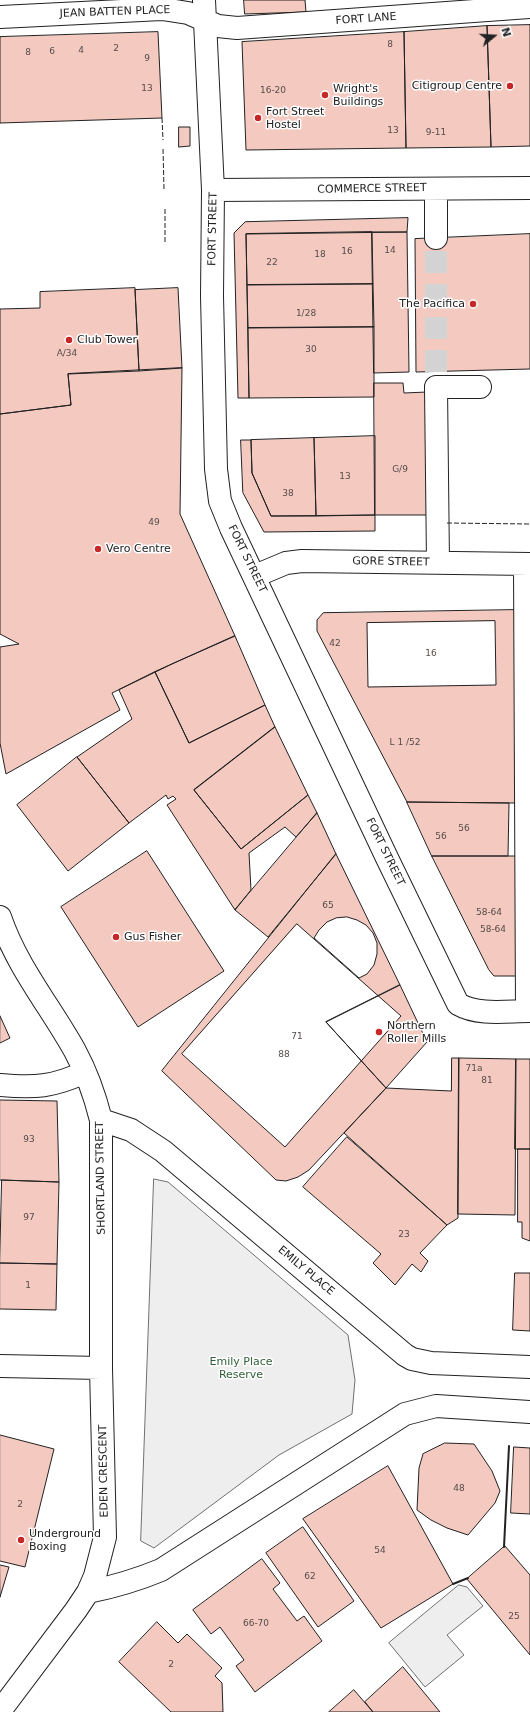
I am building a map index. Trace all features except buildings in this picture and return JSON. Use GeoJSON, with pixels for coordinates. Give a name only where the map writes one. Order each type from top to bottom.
{"type":"FeatureCollection","features":[{"type":"Feature","properties":{"kind":"street","name":"FORT LANE"},"geometry":{"type":"LineString","coordinates":[[204,10],[218,26],[237,28],[530,7]]}},
{"type":"Feature","properties":{"kind":"street","name":"JEAN BATTEN PLACE"},"geometry":{"type":"LineString","coordinates":[[0,17],[162,9],[188,13],[204,10]]}},
{"type":"Feature","properties":{"kind":"street","name":"FORT STREET"},"geometry":{"type":"LineString","coordinates":[[204,10],[213,190],[212,296],[216,469],[220,501],[231,528],[387,858],[458,1004],[468,1010],[477,1011],[528,1011]]}},
{"type":"Feature","properties":{"kind":"street"},"geometry":{"type":"LineString","coordinates":[[436,188],[436,238]]}},
{"type":"Feature","properties":{"kind":"street","name":"COMMERCE STREET"},"geometry":{"type":"LineString","coordinates":[[213,190],[530,188]]}},
{"type":"Feature","properties":{"kind":"street"},"geometry":{"type":"LineString","coordinates":[[438,563],[436,379],[480,387]]}},
{"type":"Feature","properties":{"kind":"street","name":"GORE STREET"},"geometry":{"type":"LineString","coordinates":[[255,576],[286,563],[294,562],[320,561],[528,564]]}},
{"type":"Feature","properties":{"kind":"street"},"geometry":{"type":"LineString","coordinates":[[528,564],[528,1011]]}},
{"type":"Feature","properties":{"kind":"street","name":"SHORTLAND STREET"},"geometry":{"type":"LineString","coordinates":[[0,917],[15,954],[64,1033],[85,1072],[101,1120],[101,1368]]}},
{"type":"Feature","properties":{"kind":"street"},"geometry":{"type":"LineString","coordinates":[[0,1085],[39,1087],[66,1081],[85,1072]]}},
{"type":"Feature","properties":{"kind":"street","name":"EMILY PLACE"},"geometry":{"type":"LineString","coordinates":[[101,1120],[131,1130],[163,1151],[405,1355],[412,1359],[431,1363],[530,1367]]}},
{"type":"Feature","properties":{"kind":"street"},"geometry":{"type":"LineString","coordinates":[[0,1366],[101,1368]]}},
{"type":"Feature","properties":{"kind":"street","name":"EDEN CRESCENT"},"geometry":{"type":"LineString","coordinates":[[0,1711],[76,1610],[88,1592],[95,1576],[105,1537],[106,1512],[101,1368]]}},
{"type":"Feature","properties":{"kind":"street"},"geometry":{"type":"LineString","coordinates":[[88,1592],[111,1588],[138,1580],[161,1570],[405,1414],[436,1406],[530,1412]]}},
{"type":"Feature","properties":{"kind":"green space","name":"Emily Place Reserve"},"geometry":{"type":"Polygon","coordinates":[[[154,1179],[168,1182],[348,1335],[355,1380],[352,1414],[279,1455],[154,1548],[141,1541],[154,1179]]]}},
{"type":"Feature","properties":{"kind":"green space"},"geometry":{"type":"Polygon","coordinates":[[[459,1585],[467,1587],[483,1606],[447,1635],[464,1655],[425,1687],[389,1643],[459,1585]]]}},
{"type":"Feature","properties":{"kind":"tunnel"},"geometry":{"type":"LineString","coordinates":[[436,238],[436,372]]}},
{"type":"Feature","properties":{"kind":"fence"},"geometry":{"type":"LineString","coordinates":[[162,118],[163,140]]}},
{"type":"Feature","properties":{"kind":"fence"},"geometry":{"type":"LineString","coordinates":[[163,149],[164,189]]}},
{"type":"Feature","properties":{"kind":"fence"},"geometry":{"type":"LineString","coordinates":[[165,209],[165,243]]}},
{"type":"Feature","properties":{"kind":"fence"},"geometry":{"type":"LineString","coordinates":[[447,523],[530,524]]}},
{"type":"Feature","properties":{"kind":"wall"},"geometry":{"type":"LineString","coordinates":[[504,1547],[509,1446]]}},
{"type":"Feature","properties":{"kind":"wall"},"geometry":{"type":"LineString","coordinates":[[453,1584],[468,1578]]}},
{"type":"Feature","properties":{"kind":"place","name":"Citigroup Centre"},"geometry":{"type":"Point","coordinates":[510,86]}},
{"type":"Feature","properties":{"kind":"place","name":"Wright's Buildings"},"geometry":{"type":"Point","coordinates":[325,95]}},
{"type":"Feature","properties":{"kind":"place","name":"Fort Street Hostel"},"geometry":{"type":"Point","coordinates":[258,118]}},
{"type":"Feature","properties":{"kind":"place","name":"The Pacifica"},"geometry":{"type":"Point","coordinates":[473,304]}},
{"type":"Feature","properties":{"kind":"place","name":"Club Tower"},"geometry":{"type":"Point","coordinates":[69,340]}},
{"type":"Feature","properties":{"kind":"place","name":"Vero Centre"},"geometry":{"type":"Point","coordinates":[98,549]}},
{"type":"Feature","properties":{"kind":"place","name":"Gus Fisher"},"geometry":{"type":"Point","coordinates":[116,937]}},
{"type":"Feature","properties":{"kind":"place","name":"Northern Roller Mills"},"geometry":{"type":"Point","coordinates":[379,1032]}},
{"type":"Feature","properties":{"kind":"place","name":"Underground Boxing"},"geometry":{"type":"Point","coordinates":[21,1540]}}]}
